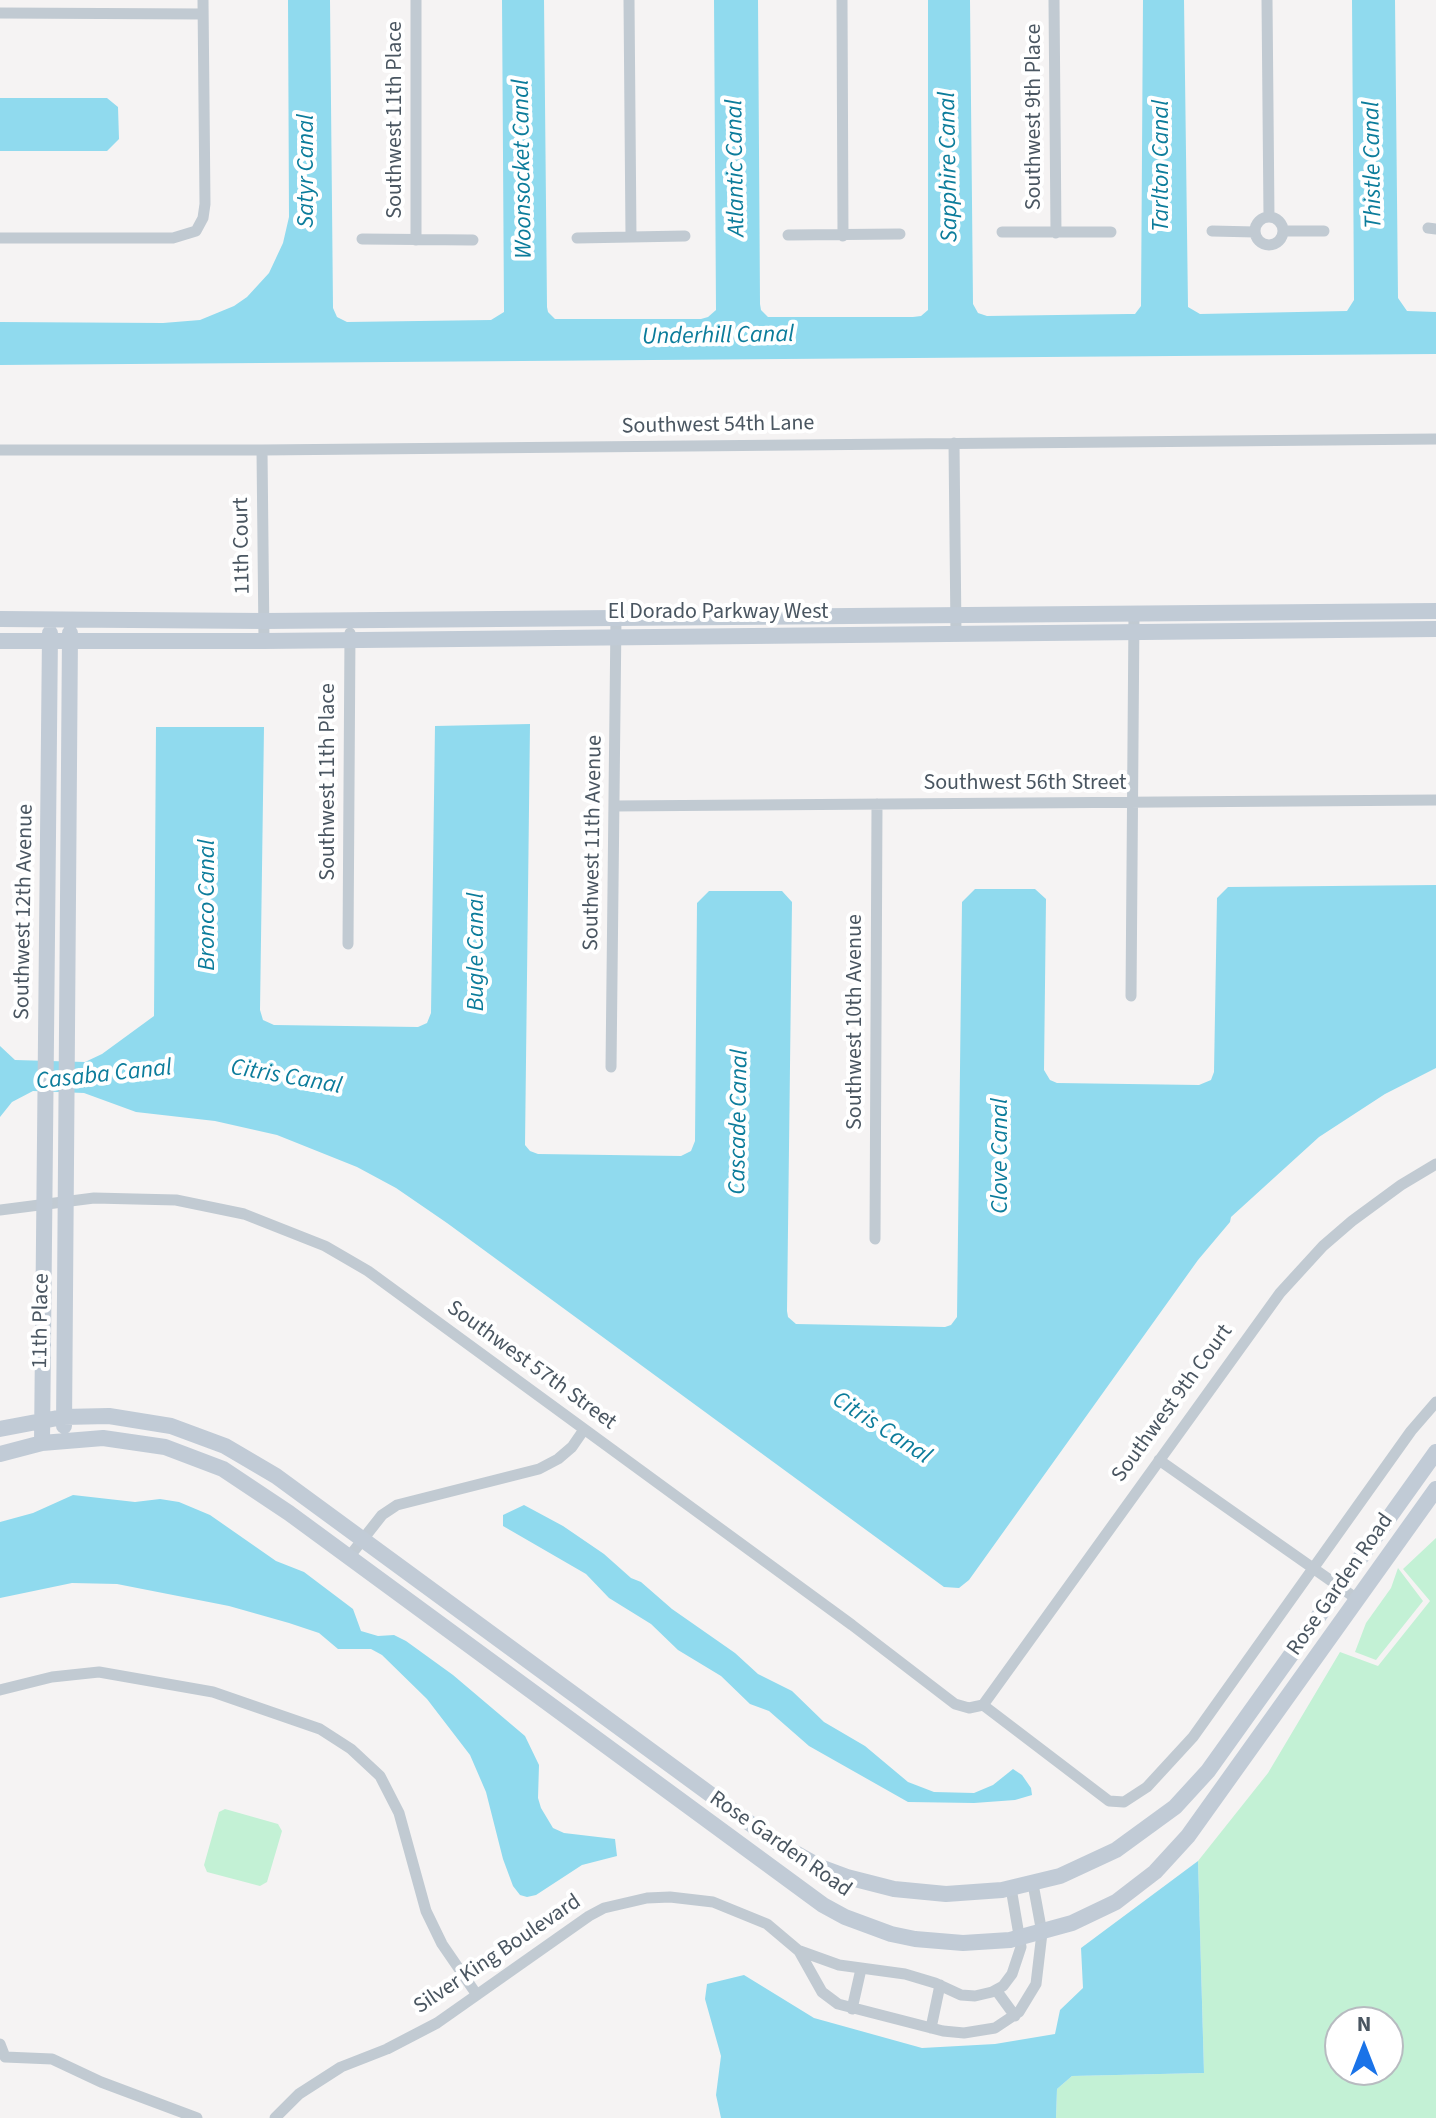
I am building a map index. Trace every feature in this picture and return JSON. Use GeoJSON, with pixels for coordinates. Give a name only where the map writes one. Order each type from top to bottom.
{"type":"FeatureCollection","features":[{"type":"Feature","properties":{"kind":"street"},"geometry":{"type":"LineString","coordinates":[[0,238],[173,238],[196,231],[203,218],[205,204],[203,0]]}},
{"type":"Feature","properties":{"kind":"street","name":"Southwest 11th Place"},"geometry":{"type":"LineString","coordinates":[[416,0],[416,240]]}},
{"type":"Feature","properties":{"kind":"street"},"geometry":{"type":"LineString","coordinates":[[629,0],[631,237]]}},
{"type":"Feature","properties":{"kind":"street"},"geometry":{"type":"LineString","coordinates":[[842,0],[843,236]]}},
{"type":"Feature","properties":{"kind":"street","name":"Southwest 9th Place"},"geometry":{"type":"LineString","coordinates":[[1054,0],[1056,233]]}},
{"type":"Feature","properties":{"kind":"street"},"geometry":{"type":"LineString","coordinates":[[1267,0],[1269,217]]}},
{"type":"Feature","properties":{"kind":"street"},"geometry":{"type":"LineString","coordinates":[[0,13],[203,14]]}},
{"type":"Feature","properties":{"kind":"street"},"geometry":{"type":"LineString","coordinates":[[1269,217],[1277,220],[1284,231],[1280,240],[1272,245],[1259,241],[1255,232],[1260,220],[1269,217]]}},
{"type":"Feature","properties":{"kind":"street"},"geometry":{"type":"LineString","coordinates":[[1212,231],[1255,232]]}},
{"type":"Feature","properties":{"kind":"street"},"geometry":{"type":"LineString","coordinates":[[1284,231],[1324,231]]}},
{"type":"Feature","properties":{"kind":"street","name":"Southwest 9th Place"},"geometry":{"type":"LineString","coordinates":[[1002,232],[1111,232]]}},
{"type":"Feature","properties":{"kind":"street"},"geometry":{"type":"LineString","coordinates":[[788,235],[900,234]]}},
{"type":"Feature","properties":{"kind":"street"},"geometry":{"type":"LineString","coordinates":[[577,238],[685,236]]}},
{"type":"Feature","properties":{"kind":"street","name":"Southwest 11th Place"},"geometry":{"type":"LineString","coordinates":[[362,239],[473,240]]}},
{"type":"Feature","properties":{"kind":"street","name":"Southwest 54th Lane"},"geometry":{"type":"LineString","coordinates":[[0,450],[1436,439]]}},
{"type":"Feature","properties":{"kind":"street"},"geometry":{"type":"LineString","coordinates":[[954,443],[956,633]]}},
{"type":"Feature","properties":{"kind":"street","name":"11th Court"},"geometry":{"type":"LineString","coordinates":[[262,450],[264,641]]}},
{"type":"Feature","properties":{"kind":"street","name":"El Dorado Parkway West"},"geometry":{"type":"LineString","coordinates":[[0,619],[350,620],[956,633],[1134,622],[1436,611]]}},
{"type":"Feature","properties":{"kind":"street","name":"El Dorado Parkway West"},"geometry":{"type":"LineString","coordinates":[[0,641],[350,640],[616,627],[955,616],[1436,629]]}},
{"type":"Feature","properties":{"kind":"street","name":"Southwest 12th Avenue"},"geometry":{"type":"LineString","coordinates":[[42,1205],[50,619]]}},
{"type":"Feature","properties":{"kind":"street","name":"Southwest 12th Avenue"},"geometry":{"type":"LineString","coordinates":[[64,1202],[70,620]]}},
{"type":"Feature","properties":{"kind":"street","name":"Southwest 11th Place"},"geometry":{"type":"LineString","coordinates":[[348,944],[350,620]]}},
{"type":"Feature","properties":{"kind":"street"},"geometry":{"type":"LineString","coordinates":[[1131,996],[1134,622]]}},
{"type":"Feature","properties":{"kind":"street","name":"Southwest 11th Avenue"},"geometry":{"type":"LineString","coordinates":[[611,1067],[616,627]]}},
{"type":"Feature","properties":{"kind":"street","name":"Southwest 56th Street"},"geometry":{"type":"LineString","coordinates":[[614,806],[1436,800]]}},
{"type":"Feature","properties":{"kind":"street","name":"Southwest 10th Avenue"},"geometry":{"type":"LineString","coordinates":[[875,1239],[877,804]]}},
{"type":"Feature","properties":{"kind":"street","name":"Southwest 9th Court"},"geometry":{"type":"LineString","coordinates":[[983,1705],[1252,1328],[1302,1268],[1323,1246],[1378,1201],[1436,1164]]}},
{"type":"Feature","properties":{"kind":"street","name":"Southwest 57th Street"},"geometry":{"type":"LineString","coordinates":[[0,1210],[94,1198],[176,1200],[244,1214],[308,1237],[368,1271],[955,1704],[969,1708],[983,1705]]}},
{"type":"Feature","properties":{"kind":"street","name":"11th Place"},"geometry":{"type":"LineString","coordinates":[[64,1202],[64,1440]]}},
{"type":"Feature","properties":{"kind":"street","name":"11th Place"},"geometry":{"type":"LineString","coordinates":[[42,1205],[42,1443]]}},
{"type":"Feature","properties":{"kind":"street","name":"Rose Garden Road"},"geometry":{"type":"LineString","coordinates":[[983,1705],[1109,1801],[1124,1802],[1147,1787],[1193,1737],[1411,1431],[1436,1402]]}},
{"type":"Feature","properties":{"kind":"street","name":"Rose Garden Road"},"geometry":{"type":"LineString","coordinates":[[0,1429],[63,1417],[128,1418],[171,1426],[209,1438],[258,1464],[741,1818],[797,1855],[847,1877],[894,1889],[946,1894],[1033,1884],[1098,1860],[1137,1837],[1175,1807],[1208,1771],[1436,1452]]}},
{"type":"Feature","properties":{"kind":"street"},"geometry":{"type":"LineString","coordinates":[[349,1557],[382,1515],[397,1505],[539,1469],[565,1453],[583,1431]]}},
{"type":"Feature","properties":{"kind":"street","name":"Rose Garden Road"},"geometry":{"type":"LineString","coordinates":[[0,1454],[64,1440],[129,1440],[199,1458],[246,1482],[823,1905],[867,1926],[915,1939],[963,1943],[1020,1938],[1072,1923],[1109,1906],[1143,1883],[1167,1861],[1214,1801],[1436,1489]]}},
{"type":"Feature","properties":{"kind":"street"},"geometry":{"type":"LineString","coordinates":[[1159,1460],[1357,1599]]}},
{"type":"Feature","properties":{"kind":"street"},"geometry":{"type":"LineString","coordinates":[[0,1690],[52,1677],[99,1672],[213,1692],[320,1729],[351,1749],[380,1776],[399,1813],[426,1911],[442,1944],[477,1995]]}},
{"type":"Feature","properties":{"kind":"street"},"geometry":{"type":"LineString","coordinates":[[1011,1888],[1021,1947],[1012,1974],[996,1990],[1015,2016],[1036,1984],[1042,1933],[1033,1884]]}},
{"type":"Feature","properties":{"kind":"street","name":"Silver King Boulevard"},"geometry":{"type":"LineString","coordinates":[[275,2118],[299,2094],[341,2067],[423,2031],[589,1916],[604,1908],[647,1898],[693,1898],[732,1908],[767,1924],[799,1951],[822,1992],[838,2004],[852,2009],[964,2033],[995,2028],[1015,2016]]}},
{"type":"Feature","properties":{"kind":"street","name":"Silver King Boulevard"},"geometry":{"type":"LineString","coordinates":[[799,1951],[839,1965],[905,1974],[961,1995],[975,1996],[996,1990]]}},
{"type":"Feature","properties":{"kind":"street"},"geometry":{"type":"LineString","coordinates":[[852,2009],[861,1969]]}},
{"type":"Feature","properties":{"kind":"street"},"geometry":{"type":"LineString","coordinates":[[931,2028],[940,1985]]}},
{"type":"Feature","properties":{"kind":"street"},"geometry":{"type":"LineString","coordinates":[[0,2044],[3,2057],[52,2059],[101,2082],[197,2118]]}},
{"type":"Feature","properties":{"kind":"green space"},"geometry":{"type":"Polygon","coordinates":[[[1436,1538],[1436,2118],[1056,2118],[1057,2089],[1072,2076],[1204,2073],[1198,1861],[1268,1773],[1340,1652],[1378,1666],[1430,1601],[1403,1569],[1436,1538]]]}},
{"type":"Feature","properties":{"kind":"green space"},"geometry":{"type":"Polygon","coordinates":[[[1398,1568],[1423,1601],[1376,1660],[1355,1652],[1366,1623],[1391,1588],[1398,1568]]]}},
{"type":"Feature","properties":{"kind":"green space"},"geometry":{"type":"Polygon","coordinates":[[[225,1809],[278,1824],[282,1831],[267,1882],[260,1886],[207,1872],[204,1865],[219,1812],[225,1809]]]}},
{"type":"Feature","properties":{"kind":"water"},"geometry":{"type":"Polygon","coordinates":[[[288,0],[330,0],[333,308],[337,317],[347,322],[491,320],[504,312],[502,0],[544,0],[547,307],[555,319],[701,319],[716,310],[714,0],[758,0],[760,304],[768,317],[913,317],[921,316],[928,310],[928,0],[970,0],[973,304],[978,313],[987,316],[1135,314],[1141,306],[1143,0],[1184,0],[1188,307],[1200,314],[1347,311],[1354,300],[1352,0],[1395,0],[1398,298],[1407,311],[1436,312],[1436,354],[0,365],[0,322],[163,323],[200,320],[234,306],[269,273],[283,243],[289,217],[288,0]]]}},
{"type":"Feature","properties":{"kind":"water"},"geometry":{"type":"Polygon","coordinates":[[[0,98],[107,98],[118,107],[119,139],[107,151],[0,151],[0,98]]]}},
{"type":"Feature","properties":{"kind":"water"},"geometry":{"type":"Polygon","coordinates":[[[530,724],[525,1145],[538,1154],[681,1156],[691,1151],[695,1141],[697,903],[709,891],[782,891],[792,902],[787,1311],[788,1317],[796,1324],[945,1327],[957,1317],[962,902],[975,889],[1035,889],[1046,899],[1044,1070],[1050,1080],[1057,1083],[1199,1085],[1211,1080],[1214,1072],[1217,898],[1228,887],[1436,885],[1436,1068],[1385,1094],[1319,1137],[1231,1217],[969,1580],[959,1588],[944,1587],[447,1223],[396,1188],[357,1167],[277,1135],[215,1121],[136,1112],[84,1093],[33,1091],[12,1102],[0,1117],[0,1046],[15,1060],[85,1062],[102,1054],[154,1016],[156,727],[264,727],[260,1010],[263,1020],[274,1025],[418,1027],[427,1023],[431,1013],[435,726],[530,724]]]}},
{"type":"Feature","properties":{"kind":"water"},"geometry":{"type":"Polygon","coordinates":[[[73,1495],[135,1502],[160,1499],[179,1502],[210,1515],[276,1561],[304,1572],[353,1609],[361,1631],[378,1636],[394,1635],[406,1641],[453,1675],[525,1736],[539,1765],[538,1798],[541,1808],[553,1828],[564,1833],[615,1839],[617,1856],[582,1865],[536,1895],[520,1895],[513,1886],[503,1859],[486,1792],[470,1755],[427,1699],[382,1655],[371,1649],[338,1649],[319,1633],[289,1623],[229,1606],[117,1584],[72,1583],[0,1598],[0,1522],[33,1513],[73,1495]]]}},
{"type":"Feature","properties":{"kind":"water"},"geometry":{"type":"Polygon","coordinates":[[[524,1505],[563,1526],[604,1554],[672,1609],[735,1653],[758,1674],[792,1691],[824,1722],[865,1746],[908,1782],[934,1792],[974,1793],[993,1785],[1013,1769],[1022,1775],[1032,1795],[1015,1800],[974,1803],[908,1802],[809,1746],[769,1711],[750,1704],[721,1676],[678,1650],[651,1624],[609,1598],[586,1574],[503,1526],[503,1515],[524,1505]]]}},
{"type":"Feature","properties":{"kind":"water"},"geometry":{"type":"Polygon","coordinates":[[[1198,1861],[1204,2073],[1072,2076],[1057,2089],[1056,2118],[721,2118],[716,2095],[721,2056],[705,1999],[707,1984],[744,1975],[814,2018],[922,2048],[995,2044],[1055,2034],[1060,2010],[1083,1988],[1081,1948],[1198,1861]]]}},
{"type":"Feature","properties":{"kind":"water label","name":"Thistle Canal"},"geometry":{"type":"Point","coordinates":[1374,165]}},
{"type":"Feature","properties":{"kind":"water label","name":"Tarlton Canal"},"geometry":{"type":"Point","coordinates":[1163,166]}},
{"type":"Feature","properties":{"kind":"water label","name":"Sapphire Canal"},"geometry":{"type":"Point","coordinates":[950,167]}},
{"type":"Feature","properties":{"kind":"water label","name":"Atlantic Canal"},"geometry":{"type":"Point","coordinates":[737,168]}},
{"type":"Feature","properties":{"kind":"water label","name":"Woonsocket Canal"},"geometry":{"type":"Point","coordinates":[524,169]}},
{"type":"Feature","properties":{"kind":"water label","name":"Satyr Canal"},"geometry":{"type":"Point","coordinates":[308,171]}},
{"type":"Feature","properties":{"kind":"water label","name":"Underhill Canal"},"geometry":{"type":"Point","coordinates":[718,337]}},
{"type":"Feature","properties":{"kind":"water label","name":"Bronco Canal"},"geometry":{"type":"Point","coordinates":[209,905]}},
{"type":"Feature","properties":{"kind":"water label","name":"Bugle Canal"},"geometry":{"type":"Point","coordinates":[478,952]}},
{"type":"Feature","properties":{"kind":"water label","name":"Casaba Canal"},"geometry":{"type":"Point","coordinates":[104,1076]}},
{"type":"Feature","properties":{"kind":"water label","name":"Citris Canal"},"geometry":{"type":"Point","coordinates":[286,1078]}},
{"type":"Feature","properties":{"kind":"water label","name":"Cascade Canal"},"geometry":{"type":"Point","coordinates":[740,1122]}},
{"type":"Feature","properties":{"kind":"water label","name":"Clove Canal"},"geometry":{"type":"Point","coordinates":[1002,1156]}},
{"type":"Feature","properties":{"kind":"water label","name":"Citris Canal"},"geometry":{"type":"Point","coordinates":[881,1429]}}]}
